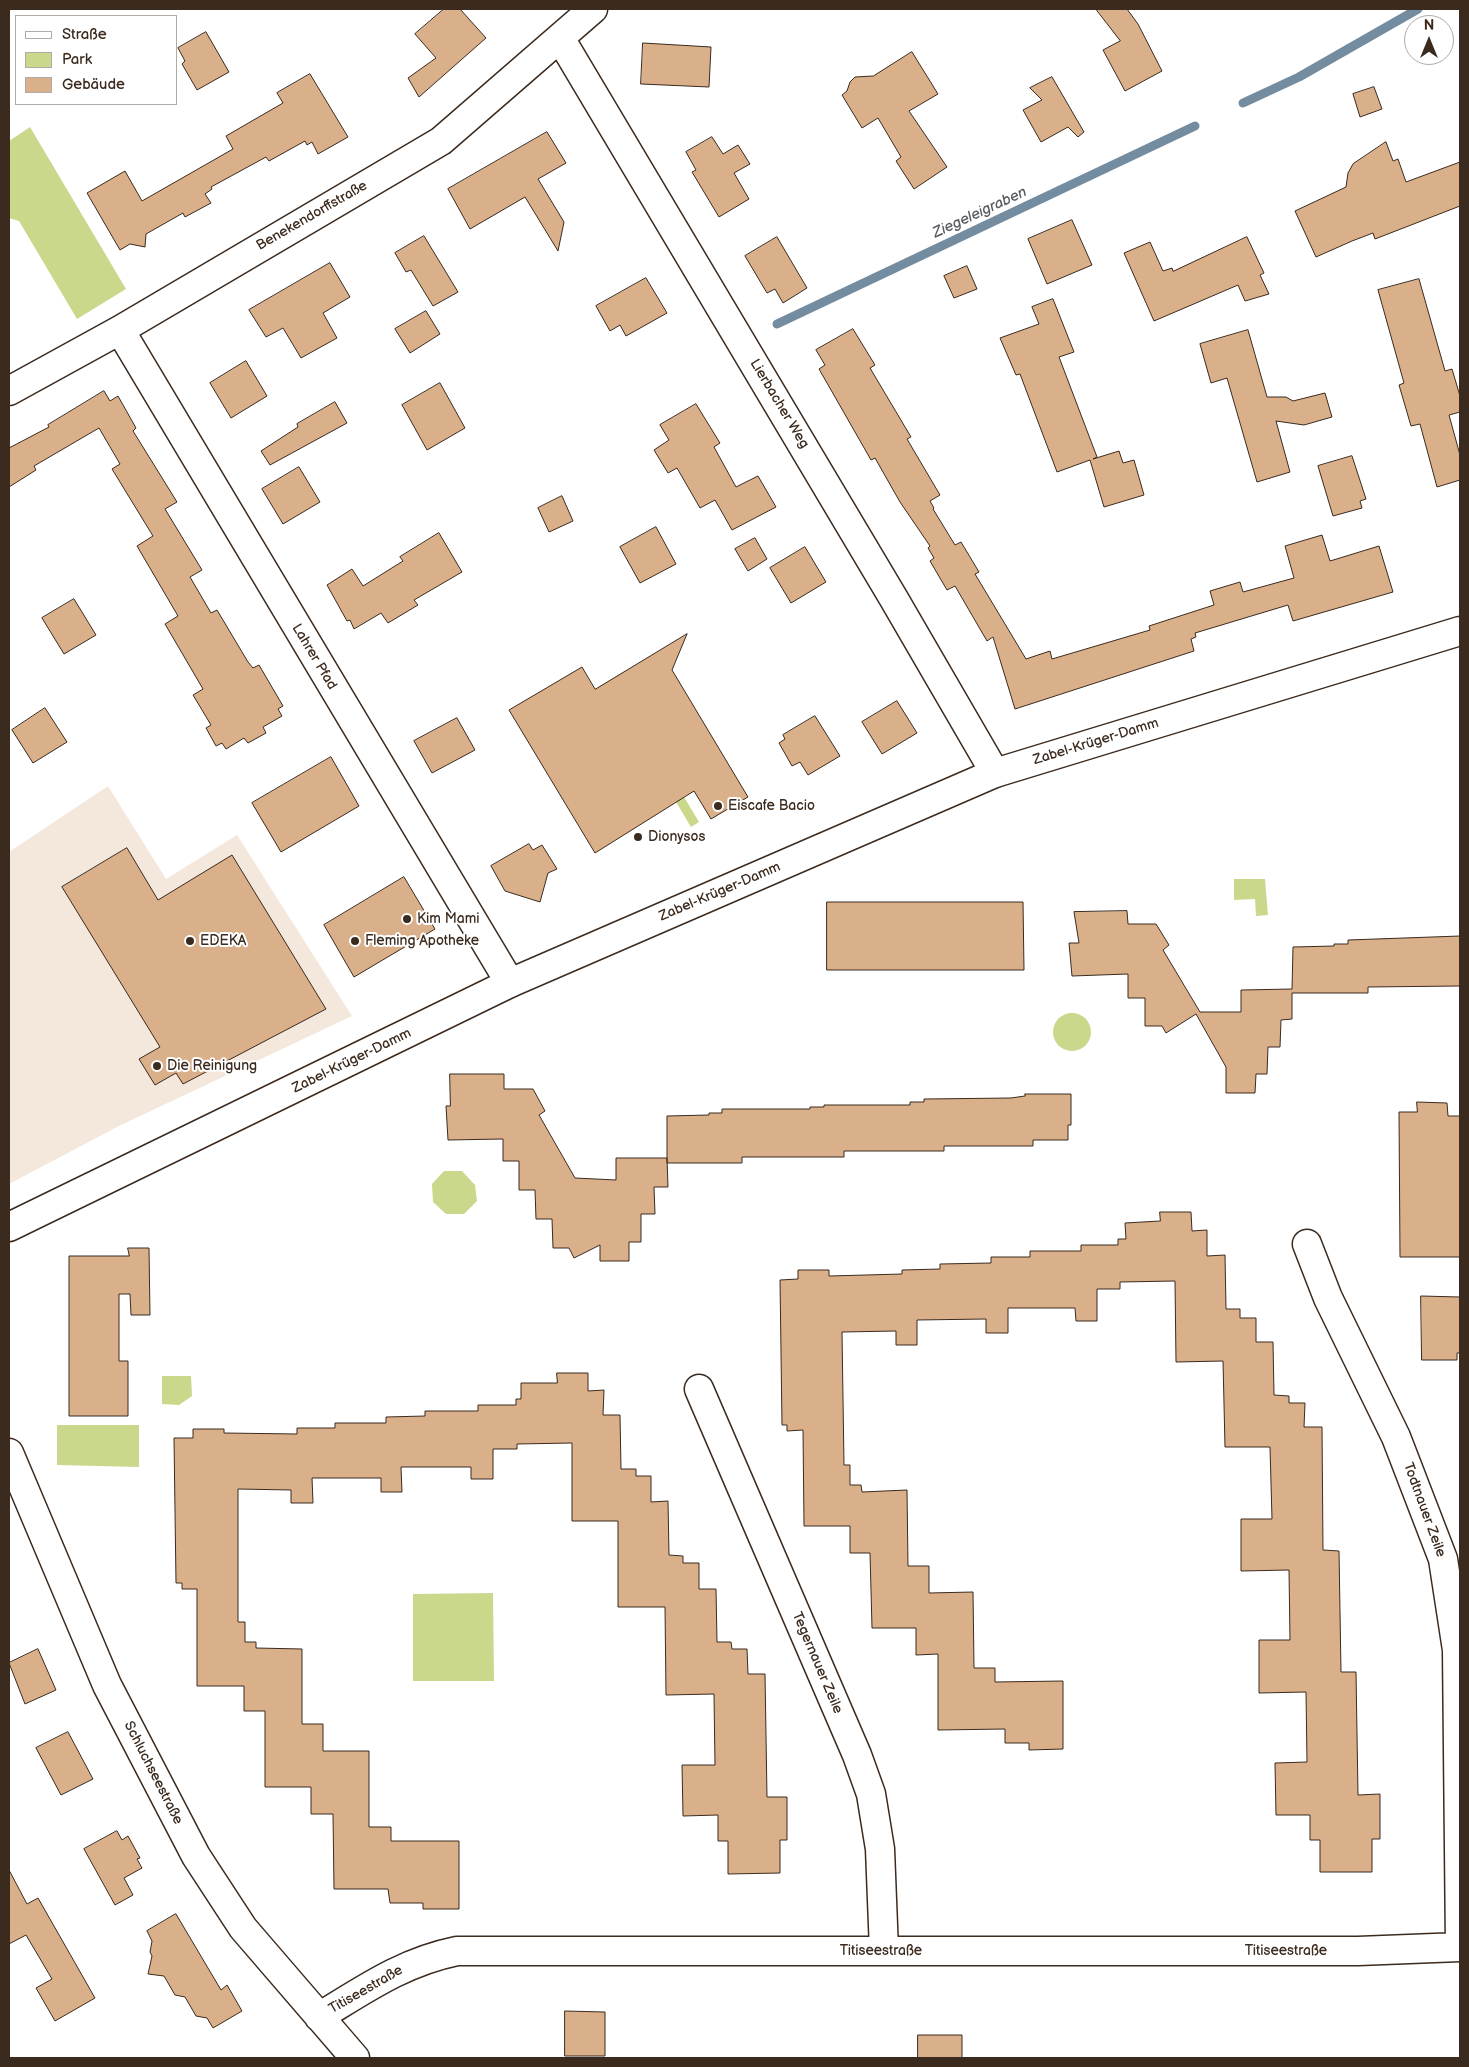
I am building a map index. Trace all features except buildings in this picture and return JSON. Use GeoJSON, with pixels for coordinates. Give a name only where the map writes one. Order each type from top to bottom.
{"type":"FeatureCollection","features":[{"type":"Feature","properties":{"kind":"street","name":"Benekendorffstraße"},"geometry":{"type":"LineString","coordinates":[[9,391],[120,330],[441,141],[593,9]]}},
{"type":"Feature","properties":{"kind":"street","name":"Lierbacher Weg"},"geometry":{"type":"LineString","coordinates":[[560,38],[876,566],[995,773]]}},
{"type":"Feature","properties":{"kind":"street","name":"Lahrer Pfad"},"geometry":{"type":"LineString","coordinates":[[120,330],[510,983]]}},
{"type":"Feature","properties":{"kind":"street","name":"Zabel-Krüger-Damm"},"geometry":{"type":"LineString","coordinates":[[9,1227],[510,983],[995,773],[1460,631]]}},
{"type":"Feature","properties":{"kind":"street","name":"Todtnauer Zeile"},"geometry":{"type":"LineString","coordinates":[[1307,1244],[1328,1298],[1396,1437],[1443,1559],[1457,1650],[1460,1947]]}},
{"type":"Feature","properties":{"kind":"street","name":"Tegernauer Zeile"},"geometry":{"type":"LineString","coordinates":[[699,1389],[857,1755],[870,1794],[880,1849],[884,1951]]}},
{"type":"Feature","properties":{"kind":"street","name":"Schluchseestraße"},"geometry":{"type":"LineString","coordinates":[[9,1453],[107,1685],[196,1856],[243,1928],[355,2058]]}},
{"type":"Feature","properties":{"kind":"street","name":"Titiseestraße"},"geometry":{"type":"LineString","coordinates":[[319,2017],[394,1971],[433,1956],[456,1951],[1358,1951],[1460,1947]]}},
{"type":"Feature","properties":{"kind":"shaded area"},"geometry":{"type":"Polygon","coordinates":[[[108,786],[166,879],[237,835],[352,1016],[119,1126],[9,1184],[9,852],[108,786]]]}},
{"type":"Feature","properties":{"kind":"green space"},"geometry":{"type":"Polygon","coordinates":[[[30,127],[126,289],[77,319],[19,221],[9,218],[9,141],[30,127]]]}},
{"type":"Feature","properties":{"kind":"green space"},"geometry":{"type":"Polygon","coordinates":[[[644,730],[699,822],[691,827],[636,735],[644,730]]]}},
{"type":"Feature","properties":{"kind":"green space"},"geometry":{"type":"Polygon","coordinates":[[[1234,879],[1265,879],[1268,915],[1256,916],[1255,899],[1234,900],[1234,879]]]}},
{"type":"Feature","properties":{"kind":"green space"},"geometry":{"type":"Polygon","coordinates":[[[1072,1013],[1086,1018],[1091,1032],[1086,1046],[1072,1051],[1058,1046],[1053,1032],[1058,1018],[1072,1013]]]}},
{"type":"Feature","properties":{"kind":"green space"},"geometry":{"type":"Polygon","coordinates":[[[444,1171],[462,1171],[475,1185],[477,1201],[464,1214],[446,1214],[433,1202],[432,1184],[444,1171]]]}},
{"type":"Feature","properties":{"kind":"green space"},"geometry":{"type":"Polygon","coordinates":[[[162,1376],[191,1376],[192,1396],[179,1405],[162,1404],[162,1376]]]}},
{"type":"Feature","properties":{"kind":"green space"},"geometry":{"type":"Polygon","coordinates":[[[57,1425],[139,1425],[139,1467],[57,1465],[57,1425]]]}},
{"type":"Feature","properties":{"kind":"green space"},"geometry":{"type":"Polygon","coordinates":[[[493,1593],[494,1681],[413,1681],[413,1594],[493,1593]]]}},
{"type":"Feature","properties":{"kind":"waterway","name":"Ziegeleigraben"},"geometry":{"type":"LineString","coordinates":[[1243,103],[1299,77],[1418,9]]}},
{"type":"Feature","properties":{"kind":"waterway","name":"Ziegeleigraben"},"geometry":{"type":"LineString","coordinates":[[777,324],[1195,126]]}},
{"type":"Feature","properties":{"kind":"place","name":"Eiscafe Bacio"},"geometry":{"type":"Point","coordinates":[718,806]}},
{"type":"Feature","properties":{"kind":"place","name":"Dionysos"},"geometry":{"type":"Point","coordinates":[638,837]}},
{"type":"Feature","properties":{"kind":"place","name":"Kim Mami"},"geometry":{"type":"Point","coordinates":[407,919]}},
{"type":"Feature","properties":{"kind":"place","name":"EDEKA"},"geometry":{"type":"Point","coordinates":[190,941]}},
{"type":"Feature","properties":{"kind":"place","name":"Fleming Apotheke"},"geometry":{"type":"Point","coordinates":[355,941]}},
{"type":"Feature","properties":{"kind":"place","name":"Die Reinigung"},"geometry":{"type":"Point","coordinates":[157,1066]}}]}
